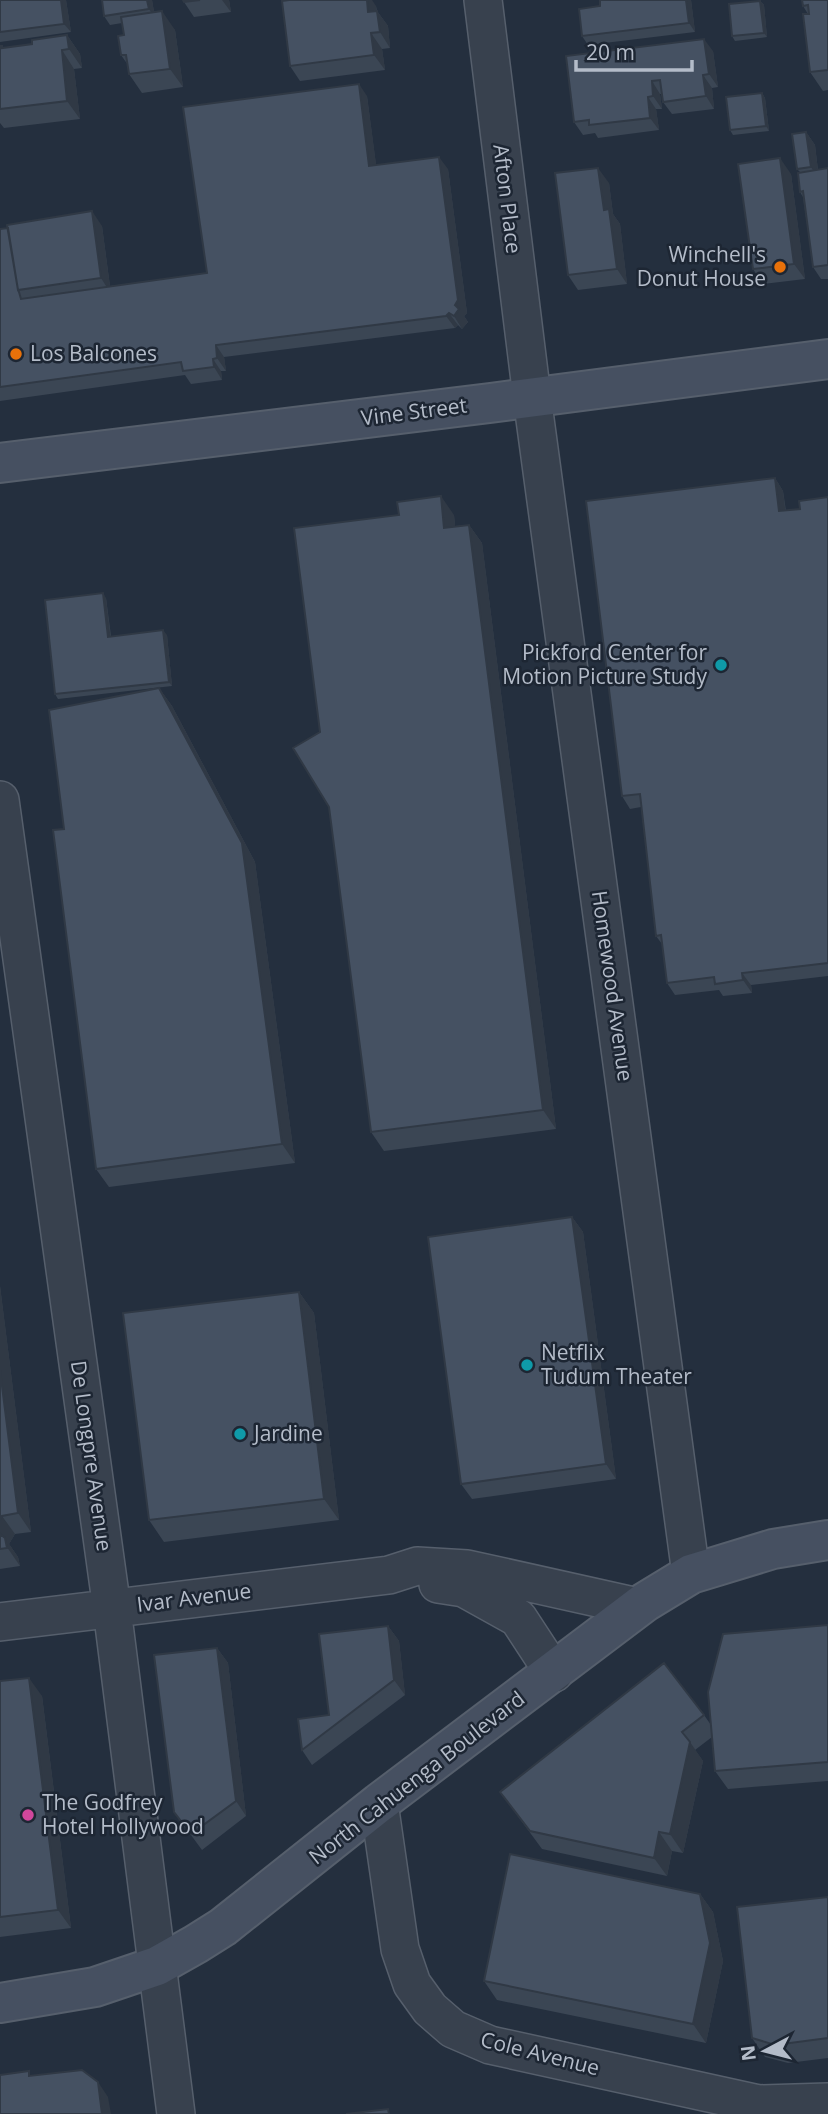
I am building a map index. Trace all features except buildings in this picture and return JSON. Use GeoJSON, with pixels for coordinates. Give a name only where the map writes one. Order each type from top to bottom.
{"type":"FeatureCollection","features":[{"type":"Feature","properties":{"kind":"main road","name":"Vine Street"},"geometry":{"type":"LineString","coordinates":[[0,463],[828,359]]}},
{"type":"Feature","properties":{"kind":"main road","name":"North Cahuenga Boulevard"},"geometry":{"type":"LineString","coordinates":[[0,2003],[96,1987],[157,1966],[223,1927],[379,1803],[638,1607],[691,1574],[773,1549],[828,1540]]}},
{"type":"Feature","properties":{"kind":"street","name":"Afton Place"},"geometry":{"type":"LineString","coordinates":[[483,0],[532,397]]}},
{"type":"Feature","properties":{"kind":"street","name":"Homewood Avenue"},"geometry":{"type":"LineString","coordinates":[[532,397],[691,1574]]}},
{"type":"Feature","properties":{"kind":"street","name":"De Longpre Avenue"},"geometry":{"type":"LineString","coordinates":[[0,800],[112,1609],[176,2114]]}},
{"type":"Feature","properties":{"kind":"street","name":"Ivar Avenue"},"geometry":{"type":"LineString","coordinates":[[0,1622],[388,1575],[416,1566],[467,1569],[638,1607]]}},
{"type":"Feature","properties":{"kind":"street","name":"Ivar Avenue"},"geometry":{"type":"LineString","coordinates":[[388,1575],[464,1588],[518,1618],[554,1673]]}},
{"type":"Feature","properties":{"kind":"street","name":"Cole Avenue"},"geometry":{"type":"LineString","coordinates":[[379,1803],[400,1949],[412,1984],[430,2009],[453,2029],[490,2045],[751,2102],[828,2102]]}},
{"type":"Feature","properties":{"kind":"place","name":"Winchell's Donut House"},"geometry":{"type":"Point","coordinates":[780,267]}},
{"type":"Feature","properties":{"kind":"place","name":"Los Balcones"},"geometry":{"type":"Point","coordinates":[16,354]}},
{"type":"Feature","properties":{"kind":"place","name":"Pickford Center for Motion Picture Study"},"geometry":{"type":"Point","coordinates":[721,665]}},
{"type":"Feature","properties":{"kind":"place","name":"Netflix Tudum Theater"},"geometry":{"type":"Point","coordinates":[527,1365]}},
{"type":"Feature","properties":{"kind":"place","name":"Jardine"},"geometry":{"type":"Point","coordinates":[240,1434]}},
{"type":"Feature","properties":{"kind":"place","name":"The Godfrey Hotel Hollywood"},"geometry":{"type":"Point","coordinates":[28,1815]}}]}
